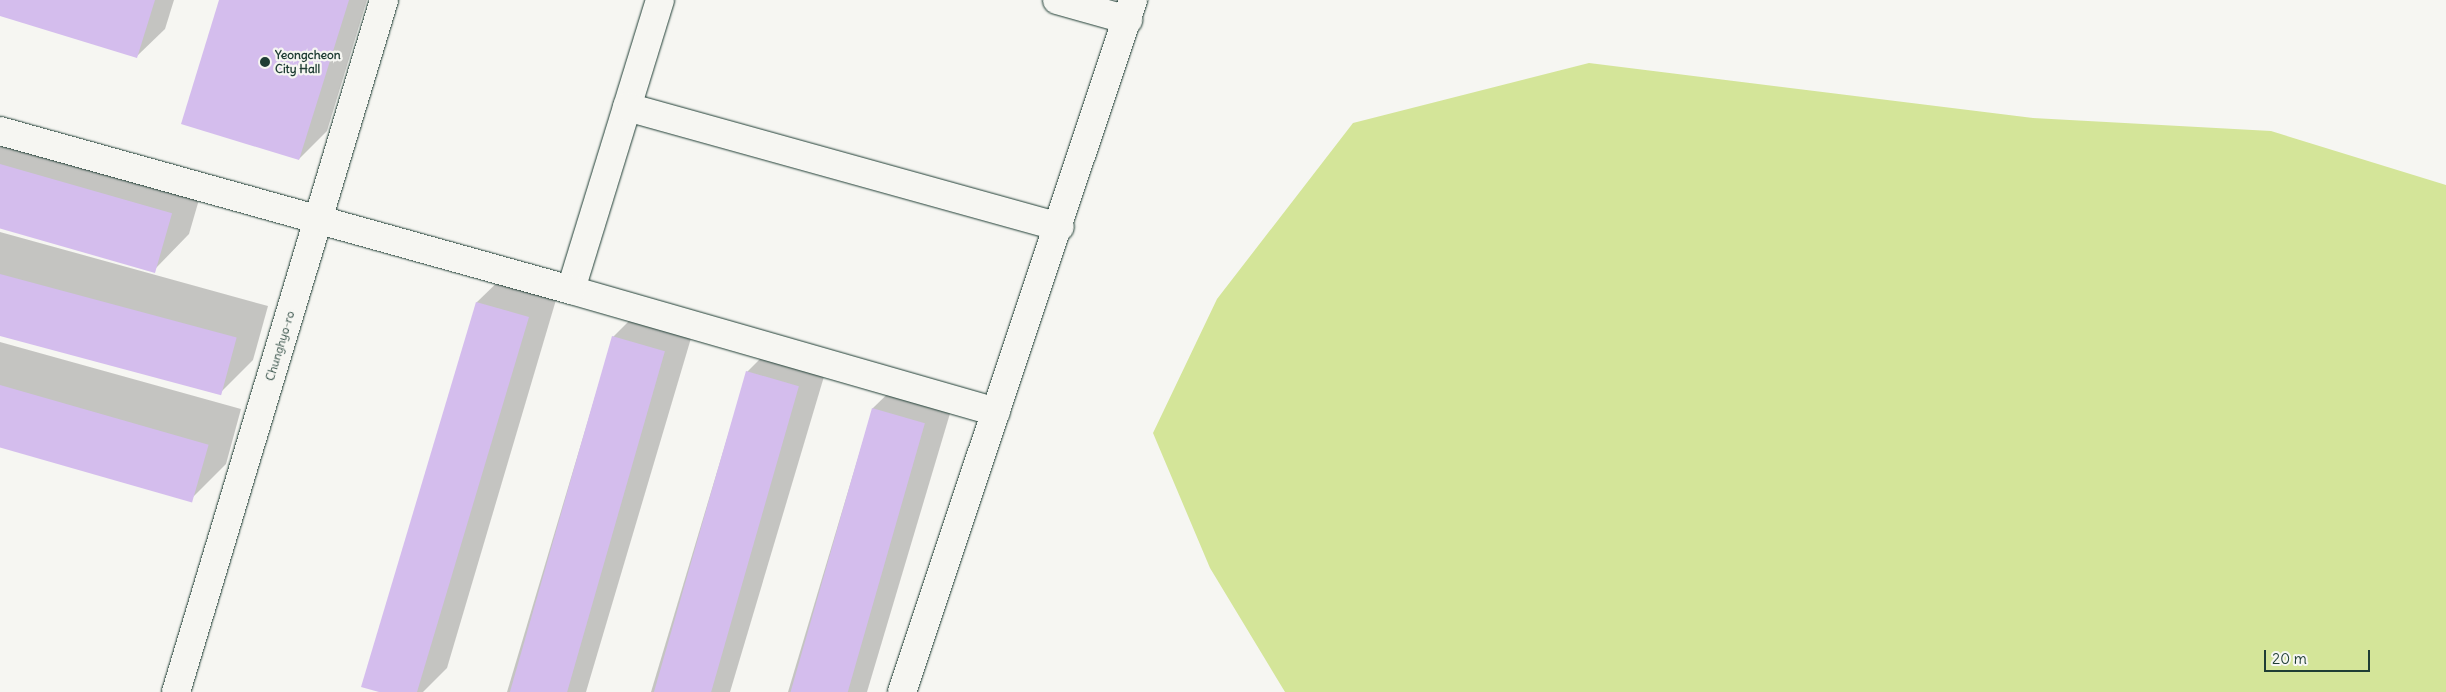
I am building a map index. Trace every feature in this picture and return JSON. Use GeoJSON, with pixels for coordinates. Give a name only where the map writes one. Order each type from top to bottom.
{"type":"FeatureCollection","features":[{"type":"Feature","properties":{"kind":"street","name":"Chunghyo-ro"},"geometry":{"type":"LineString","coordinates":[[176,692],[384,0]]}},
{"type":"Feature","properties":{"kind":"street"},"geometry":{"type":"LineString","coordinates":[[571,290],[660,0]]}},
{"type":"Feature","properties":{"kind":"street"},"geometry":{"type":"LineString","coordinates":[[910,688],[996,412],[1060,227],[1130,10],[1057,0]]}},
{"type":"Feature","properties":{"kind":"street"},"geometry":{"type":"LineString","coordinates":[[627,107],[1060,227]]}},
{"type":"Feature","properties":{"kind":"street"},"geometry":{"type":"LineString","coordinates":[[0,130],[319,218],[996,412]]}},
{"type":"Feature","properties":{"kind":"green space"},"geometry":{"type":"Polygon","coordinates":[[[1589,63],[2033,118],[2271,131],[2446,185],[2446,692],[1285,692],[1210,568],[1153,433],[1217,299],[1353,123],[1589,63]]]}},
{"type":"Feature","properties":{"kind":"building"},"geometry":{"type":"Polygon","coordinates":[[[0,0],[155,0],[137,58],[0,16],[0,0]]]}},
{"type":"Feature","properties":{"kind":"building","name":"Yeongcheon City Hall"},"geometry":{"type":"Polygon","coordinates":[[[219,0],[349,0],[299,160],[181,124],[219,0]]]}},
{"type":"Feature","properties":{"kind":"building"},"geometry":{"type":"Polygon","coordinates":[[[0,164],[172,213],[155,273],[0,228],[0,164]]]}},
{"type":"Feature","properties":{"kind":"building"},"geometry":{"type":"Polygon","coordinates":[[[0,274],[237,337],[221,395],[0,336],[0,274]]]}},
{"type":"Feature","properties":{"kind":"building"},"geometry":{"type":"Polygon","coordinates":[[[476,302],[529,317],[417,692],[379,692],[361,687],[476,302]]]}},
{"type":"Feature","properties":{"kind":"building"},"geometry":{"type":"Polygon","coordinates":[[[612,336],[665,351],[567,692],[510,692],[612,336]]]}},
{"type":"Feature","properties":{"kind":"building"},"geometry":{"type":"Polygon","coordinates":[[[746,371],[799,386],[711,692],[654,692],[746,371]]]}},
{"type":"Feature","properties":{"kind":"building"},"geometry":{"type":"Polygon","coordinates":[[[0,385],[209,445],[192,502],[0,447],[0,385]]]}},
{"type":"Feature","properties":{"kind":"building"},"geometry":{"type":"Polygon","coordinates":[[[872,408],[925,423],[848,692],[791,692],[872,408]]]}},
{"type":"Feature","properties":{"kind":"place","name":"Yeongcheon City Hall"},"geometry":{"type":"Point","coordinates":[265,62]}}]}
